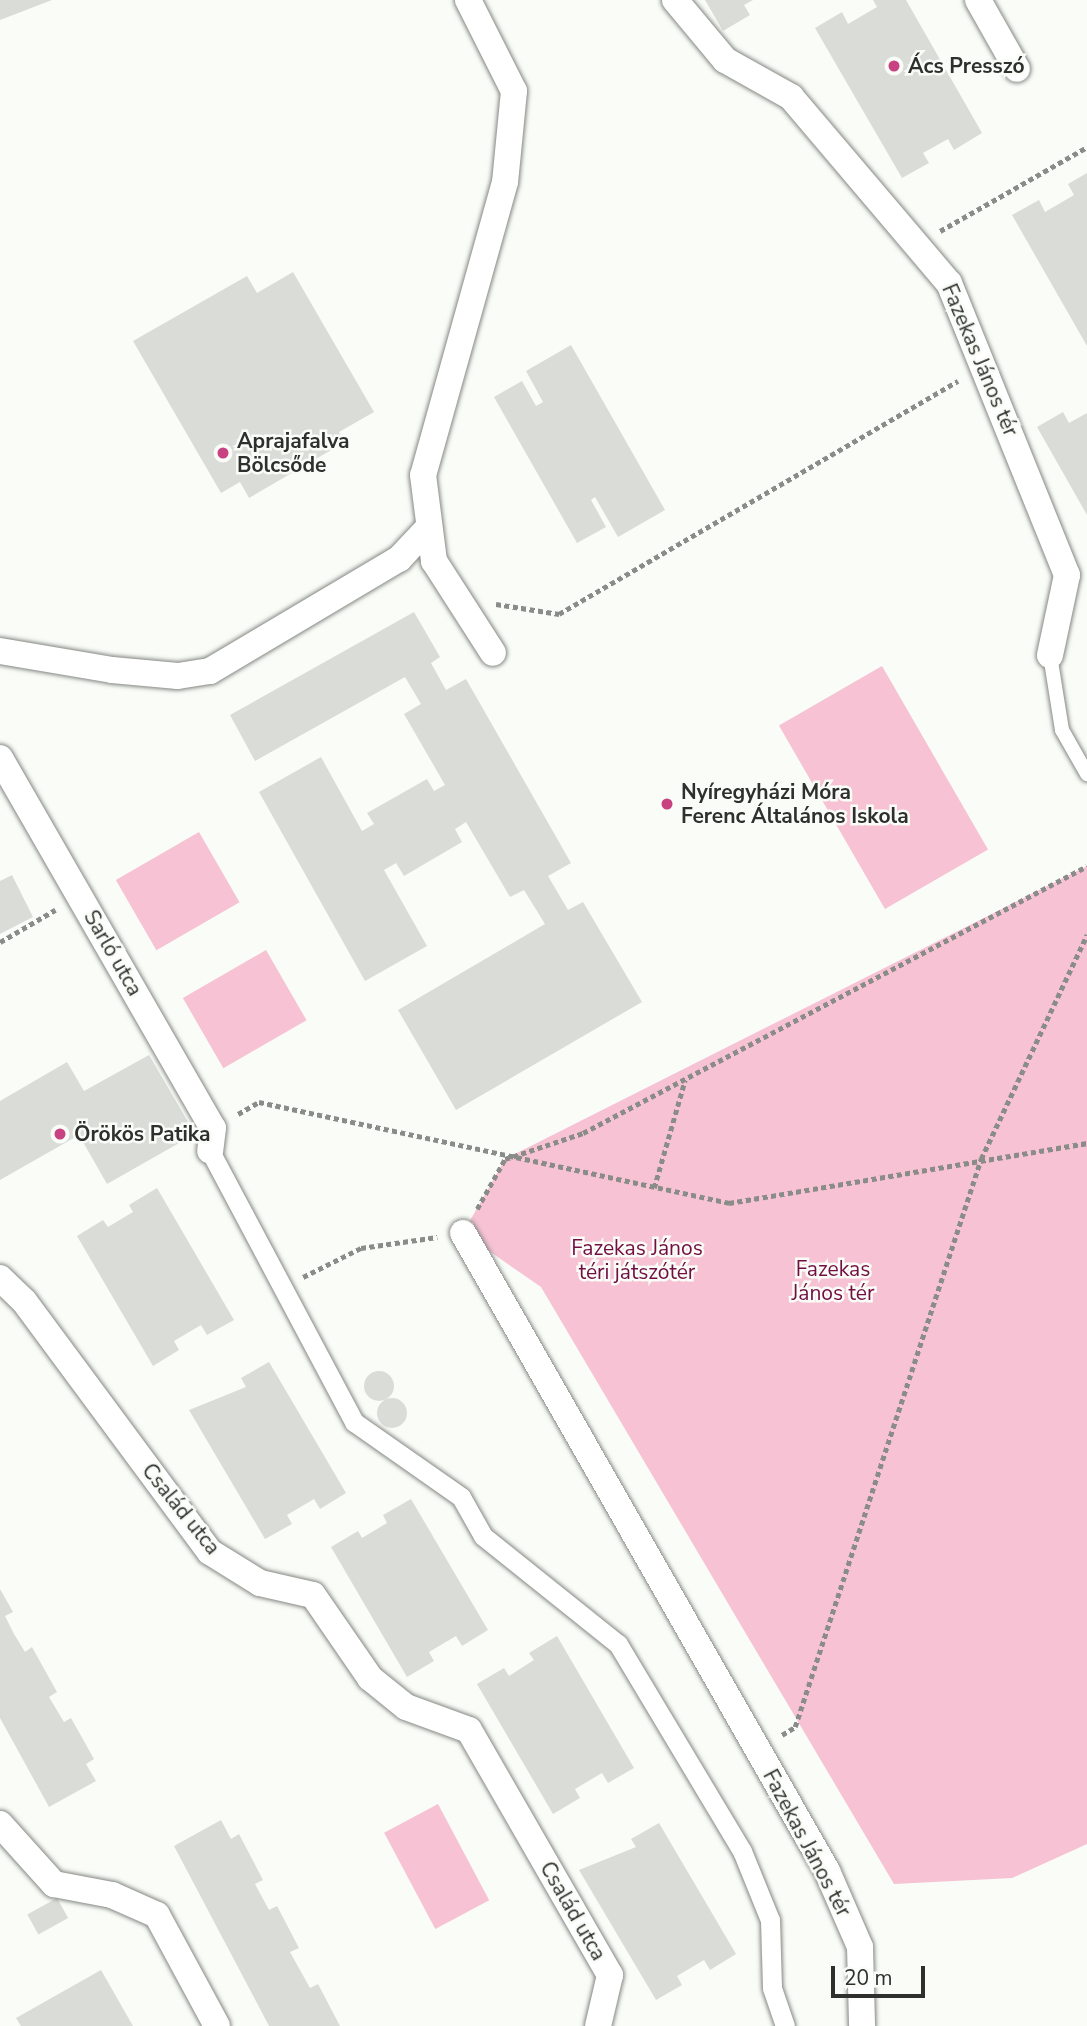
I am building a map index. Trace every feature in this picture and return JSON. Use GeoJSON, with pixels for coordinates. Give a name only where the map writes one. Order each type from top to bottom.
{"type":"FeatureCollection","features":[{"type":"Feature","properties":{"kind":"street"},"geometry":{"type":"LineString","coordinates":[[468,0],[514,91],[505,182],[423,475],[433,561],[493,653]]}},
{"type":"Feature","properties":{"kind":"street","name":"Fazekas János tér"},"geometry":{"type":"LineString","coordinates":[[675,0],[725,60],[791,97],[921,242],[950,283],[1067,575],[1050,655]]}},
{"type":"Feature","properties":{"kind":"street"},"geometry":{"type":"LineString","coordinates":[[978,0],[1017,69]]}},
{"type":"Feature","properties":{"kind":"street"},"geometry":{"type":"LineString","coordinates":[[0,651],[112,670],[178,676],[210,671],[399,559],[429,527]]}},
{"type":"Feature","properties":{"kind":"street","name":"Sarló utca"},"geometry":{"type":"LineString","coordinates":[[0,758],[211,1139]]}},
{"type":"Feature","properties":{"kind":"street"},"geometry":{"type":"LineString","coordinates":[[211,1139],[282,1287],[354,1422],[461,1497],[483,1536],[618,1644],[742,1851],[770,1920],[772,1988],[785,2026]]}},
{"type":"Feature","properties":{"kind":"street","name":"Fazekas János tér"},"geometry":{"type":"LineString","coordinates":[[463,1233],[827,1871],[860,1947],[862,2026]]}},
{"type":"Feature","properties":{"kind":"street","name":"Család utca"},"geometry":{"type":"LineString","coordinates":[[0,1278],[24,1301],[210,1552],[260,1583],[313,1595],[370,1678],[406,1707],[469,1730],[610,1975],[598,2026]]}},
{"type":"Feature","properties":{"kind":"street"},"geometry":{"type":"LineString","coordinates":[[0,1824],[54,1884],[112,1895],[157,1915],[216,2026]]}},
{"type":"Feature","properties":{"kind":"lane"},"geometry":{"type":"LineString","coordinates":[[1050,655],[1062,730],[1087,774]]}},
{"type":"Feature","properties":{"kind":"path"},"geometry":{"type":"LineString","coordinates":[[921,242],[1087,147]]}},
{"type":"Feature","properties":{"kind":"path"},"geometry":{"type":"LineString","coordinates":[[457,598],[559,614],[983,366]]}},
{"type":"Feature","properties":{"kind":"path"},"geometry":{"type":"LineString","coordinates":[[282,1287],[361,1248],[463,1233],[505,1159],[583,1133],[1087,866]]}},
{"type":"Feature","properties":{"kind":"path"},"geometry":{"type":"LineString","coordinates":[[0,942],[27,928]]}},
{"type":"Feature","properties":{"kind":"path"},"geometry":{"type":"LineString","coordinates":[[758,1751],[795,1727],[981,1158],[1087,935]]}},
{"type":"Feature","properties":{"kind":"path"},"geometry":{"type":"LineString","coordinates":[[654,1188],[685,1079]]}},
{"type":"Feature","properties":{"kind":"path"},"geometry":{"type":"LineString","coordinates":[[211,1139],[259,1102],[505,1159],[729,1203],[981,1158],[1087,1143]]}},
{"type":"Feature","properties":{"kind":"green space"},"geometry":{"type":"Polygon","coordinates":[[[882,666],[988,850],[885,909],[779,726],[882,666]]]}},
{"type":"Feature","properties":{"kind":"green space"},"geometry":{"type":"Polygon","coordinates":[[[199,832],[240,902],[156,950],[116,880],[199,832]]]}},
{"type":"Feature","properties":{"kind":"green space","name":"Fazekas János tér"},"geometry":{"type":"Polygon","coordinates":[[[1087,866],[1087,1844],[1012,1878],[894,1884],[541,1287],[463,1233],[505,1159],[1087,866]]]}},
{"type":"Feature","properties":{"kind":"green space"},"geometry":{"type":"Polygon","coordinates":[[[266,950],[306,1020],[223,1068],[183,998],[266,950]]]}},
{"type":"Feature","properties":{"kind":"green space"},"geometry":{"type":"Polygon","coordinates":[[[438,1804],[489,1900],[435,1929],[384,1833],[438,1804]]]}},
{"type":"Feature","properties":{"kind":"building"},"geometry":{"type":"Polygon","coordinates":[[[0,0],[52,0],[0,20],[0,0]]]}},
{"type":"Feature","properties":{"kind":"building"},"geometry":{"type":"Polygon","coordinates":[[[705,0],[753,0],[744,5],[750,15],[723,31],[705,0]]]}},
{"type":"Feature","properties":{"kind":"building"},"geometry":{"type":"Polygon","coordinates":[[[873,0],[906,0],[982,133],[954,150],[948,139],[923,153],[929,163],[902,178],[815,28],[842,12],[848,24],[877,7],[873,0]]]}},
{"type":"Feature","properties":{"kind":"building"},"geometry":{"type":"Polygon","coordinates":[[[1087,173],[1087,346],[1012,215],[1039,200],[1045,212],[1074,195],[1068,184],[1087,173]]]}},
{"type":"Feature","properties":{"kind":"building"},"geometry":{"type":"Polygon","coordinates":[[[293,272],[374,412],[339,432],[345,442],[249,498],[240,482],[221,493],[133,341],[247,276],[257,293],[293,272]]]}},
{"type":"Feature","properties":{"kind":"building"},"geometry":{"type":"Polygon","coordinates":[[[571,345],[665,510],[618,537],[595,497],[591,500],[606,527],[577,543],[494,397],[522,381],[536,406],[543,402],[526,371],[571,345]]]}},
{"type":"Feature","properties":{"kind":"building"},"geometry":{"type":"Polygon","coordinates":[[[1063,412],[1069,423],[1087,413],[1087,515],[1037,427],[1063,412]]]}},
{"type":"Feature","properties":{"kind":"building"},"geometry":{"type":"Polygon","coordinates":[[[414,612],[440,657],[431,663],[446,690],[466,679],[571,863],[548,876],[568,910],[583,902],[642,1002],[456,1110],[398,1010],[545,924],[524,890],[510,897],[466,822],[455,829],[462,842],[404,876],[396,863],[384,870],[427,946],[365,981],[259,792],[321,757],[362,831],[374,824],[367,813],[427,779],[434,791],[445,785],[404,714],[421,704],[405,677],[255,761],[230,715],[414,612]]]}},
{"type":"Feature","properties":{"kind":"building"},"geometry":{"type":"Polygon","coordinates":[[[12,875],[33,917],[0,934],[0,881],[12,875]]]}},
{"type":"Feature","properties":{"kind":"building"},"geometry":{"type":"Polygon","coordinates":[[[149,1055],[195,1134],[107,1184],[79,1135],[0,1180],[0,1101],[67,1062],[84,1091],[149,1055]]]}},
{"type":"Feature","properties":{"kind":"building"},"geometry":{"type":"Polygon","coordinates":[[[157,1188],[234,1320],[207,1335],[201,1325],[174,1341],[179,1350],[153,1366],[77,1236],[103,1220],[108,1227],[133,1212],[129,1205],[157,1188]]]}},
{"type":"Feature","properties":{"kind":"building"},"geometry":{"type":"Polygon","coordinates":[[[269,1362],[346,1493],[320,1509],[314,1499],[287,1515],[292,1524],[265,1539],[189,1410],[246,1387],[241,1378],[269,1362]]]}},
{"type":"Feature","properties":{"kind":"building"},"geometry":{"type":"Polygon","coordinates":[[[379,1371],[385,1372],[393,1380],[393,1392],[385,1400],[379,1401],[373,1400],[365,1392],[364,1386],[365,1380],[373,1372],[379,1371]]]}},
{"type":"Feature","properties":{"kind":"building"},"geometry":{"type":"Polygon","coordinates":[[[392,1398],[402,1403],[407,1413],[402,1423],[392,1428],[382,1423],[377,1413],[382,1403],[392,1398]]]}},
{"type":"Feature","properties":{"kind":"building"},"geometry":{"type":"Polygon","coordinates":[[[411,1499],[488,1630],[462,1646],[456,1636],[429,1652],[434,1661],[407,1677],[331,1547],[358,1531],[362,1538],[387,1523],[383,1515],[411,1499]]]}},
{"type":"Feature","properties":{"kind":"building"},"geometry":{"type":"Polygon","coordinates":[[[0,1589],[13,1612],[5,1616],[14,1634],[25,1652],[32,1647],[57,1692],[49,1697],[64,1722],[71,1718],[94,1759],[86,1764],[96,1781],[49,1807],[0,1718],[0,1589]]]}},
{"type":"Feature","properties":{"kind":"building"},"geometry":{"type":"Polygon","coordinates":[[[557,1636],[634,1768],[608,1783],[602,1773],[575,1789],[580,1798],[553,1814],[477,1684],[504,1668],[509,1676],[534,1660],[529,1653],[557,1636]]]}},
{"type":"Feature","properties":{"kind":"building"},"geometry":{"type":"Polygon","coordinates":[[[221,1820],[231,1839],[239,1834],[263,1880],[255,1884],[269,1910],[277,1906],[299,1948],[290,1952],[310,1988],[318,1984],[340,2026],[269,2026],[174,1846],[221,1820]]]}},
{"type":"Feature","properties":{"kind":"building"},"geometry":{"type":"Polygon","coordinates":[[[659,1823],[736,1954],[710,1970],[704,1960],[677,1976],[682,1985],[656,2000],[579,1870],[636,1847],[631,1839],[659,1823]]]}},
{"type":"Feature","properties":{"kind":"building"},"geometry":{"type":"Polygon","coordinates":[[[57,1898],[68,1918],[38,1935],[27,1914],[57,1898]]]}},
{"type":"Feature","properties":{"kind":"building"},"geometry":{"type":"Polygon","coordinates":[[[101,1970],[133,2026],[21,2026],[16,2018],[101,1970]]]}},
{"type":"Feature","properties":{"kind":"place","name":"Ács Presszó"},"geometry":{"type":"Point","coordinates":[894,66]}},
{"type":"Feature","properties":{"kind":"place","name":"Aprajafalva Bölcsőde"},"geometry":{"type":"Point","coordinates":[223,453]}},
{"type":"Feature","properties":{"kind":"place","name":"Nyíregyházi Móra Ferenc Általános Iskola"},"geometry":{"type":"Point","coordinates":[667,804]}},
{"type":"Feature","properties":{"kind":"place","name":"Örökös Patika"},"geometry":{"type":"Point","coordinates":[60,1134]}},
{"type":"Feature","properties":{"kind":"park label","name":"Fazekas János téri játszótér"},"geometry":{"type":"Point","coordinates":[637,1260]}}]}
